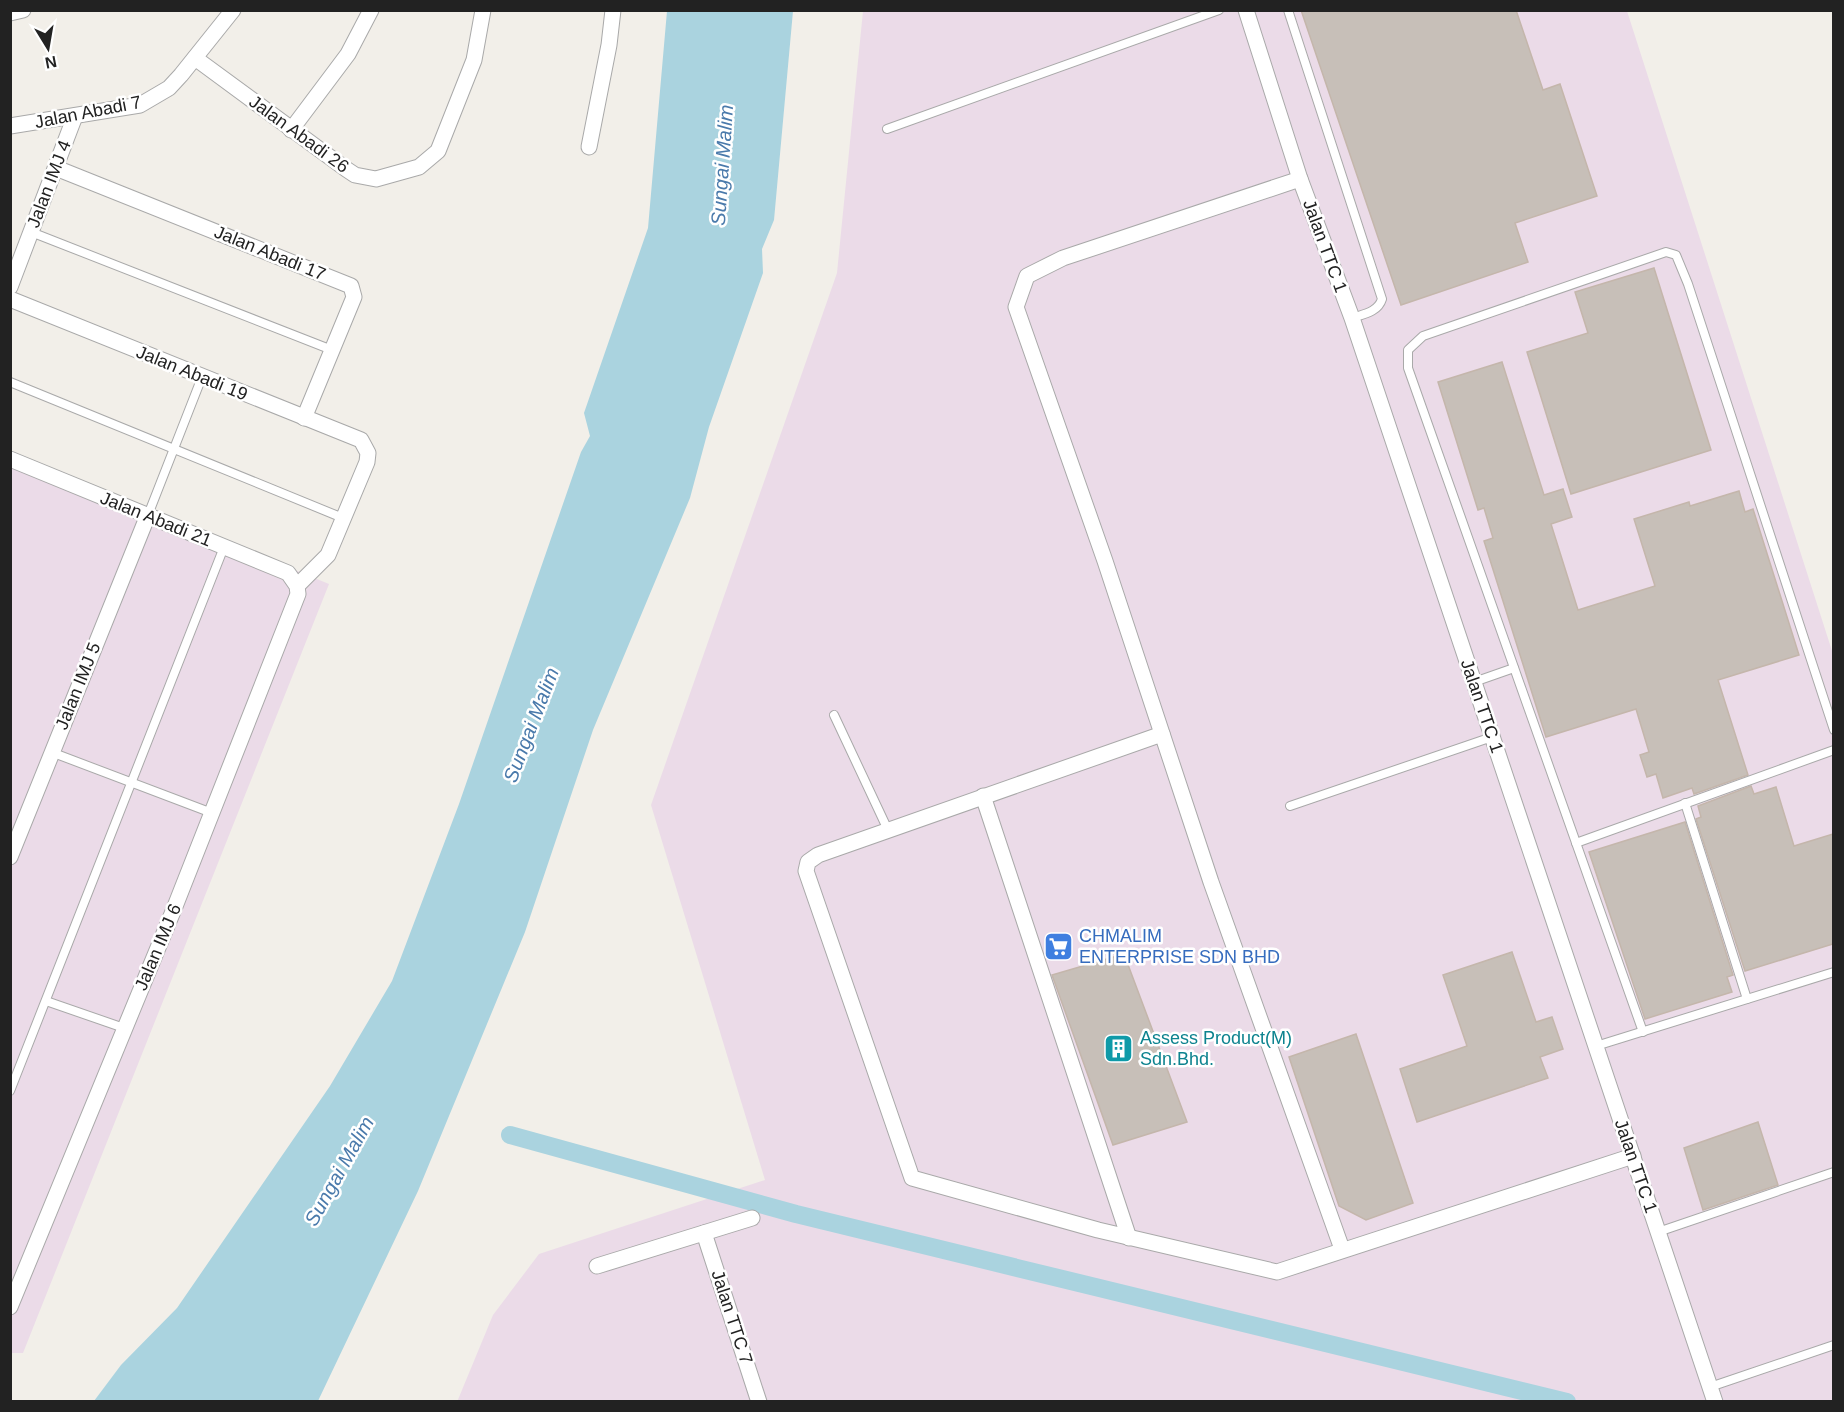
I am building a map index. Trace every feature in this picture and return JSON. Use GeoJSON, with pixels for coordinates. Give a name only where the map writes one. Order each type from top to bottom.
{"type":"FeatureCollection","features":[{"type":"Feature","properties":{"kind":"street","name":"Jalan Abadi 7"},"geometry":{"type":"LineString","coordinates":[[10,126],[140,105],[169,88],[233,10]]}},
{"type":"Feature","properties":{"kind":"street"},"geometry":{"type":"LineString","coordinates":[[291,130],[348,54],[371,10]]}},
{"type":"Feature","properties":{"kind":"street","name":"Jalan Abadi 26"},"geometry":{"type":"LineString","coordinates":[[195,58],[355,175],[376,179],[419,167],[438,151],[474,60],[483,10]]}},
{"type":"Feature","properties":{"kind":"street"},"geometry":{"type":"LineString","coordinates":[[589,147],[609,45],[613,10]]}},
{"type":"Feature","properties":{"kind":"street","name":"Jalan TTC 1"},"geometry":{"type":"LineString","coordinates":[[1246,10],[1300,179],[1352,318],[1713,1394]]}},
{"type":"Feature","properties":{"kind":"street"},"geometry":{"type":"LineString","coordinates":[[10,13],[22,11]]}},
{"type":"Feature","properties":{"kind":"street","name":"Jalan IMJ 4"},"geometry":{"type":"LineString","coordinates":[[10,287],[75,116]]}},
{"type":"Feature","properties":{"kind":"street","name":"Jalan Abadi 17"},"geometry":{"type":"LineString","coordinates":[[56,168],[351,286],[354,297],[304,418]]}},
{"type":"Feature","properties":{"kind":"street"},"geometry":{"type":"LineString","coordinates":[[1300,179],[1063,258],[1027,276],[1016,307],[1212,882],[1341,1249]]}},
{"type":"Feature","properties":{"kind":"street","name":"Jalan Abadi 19"},"geometry":{"type":"LineString","coordinates":[[10,299],[361,440],[368,453],[343,518]]}},
{"type":"Feature","properties":{"kind":"street","name":"Jalan Abadi 21"},"geometry":{"type":"LineString","coordinates":[[10,459],[288,573],[297,585]]}},
{"type":"Feature","properties":{"kind":"street","name":"Jalan IMJ 5"},"geometry":{"type":"LineString","coordinates":[[10,857],[148,515]]}},
{"type":"Feature","properties":{"kind":"street"},"geometry":{"type":"LineString","coordinates":[[297,585],[328,555],[343,518]]}},
{"type":"Feature","properties":{"kind":"street","name":"Jalan IMJ 6"},"geometry":{"type":"LineString","coordinates":[[10,1307],[213,813],[296,602],[297,585]]}},
{"type":"Feature","properties":{"kind":"street"},"geometry":{"type":"LineString","coordinates":[[1162,734],[818,855],[808,862],[806,871],[912,1179],[1130,1238],[1277,1272],[1341,1249],[1633,1156]]}},
{"type":"Feature","properties":{"kind":"street"},"geometry":{"type":"LineString","coordinates":[[983,796],[1130,1238]]}},
{"type":"Feature","properties":{"kind":"street"},"geometry":{"type":"LineString","coordinates":[[597,1266],[752,1218]]}},
{"type":"Feature","properties":{"kind":"street","name":"Jalan TTC 7"},"geometry":{"type":"LineString","coordinates":[[704,1233],[759,1401]]}},
{"type":"Feature","properties":{"kind":"lane"},"geometry":{"type":"LineString","coordinates":[[888,129],[1219,10]]}},
{"type":"Feature","properties":{"kind":"lane"},"geometry":{"type":"LineString","coordinates":[[1288,10],[1382,299],[1380,306],[1375,310],[1352,318]]}},
{"type":"Feature","properties":{"kind":"lane"},"geometry":{"type":"LineString","coordinates":[[31,231],[332,350]]}},
{"type":"Feature","properties":{"kind":"lane"},"geometry":{"type":"LineString","coordinates":[[1643,1032],[1408,368],[1408,350],[1424,336],[1666,252],[1676,255],[1688,284],[1833,730]]}},
{"type":"Feature","properties":{"kind":"lane"},"geometry":{"type":"LineString","coordinates":[[148,515],[202,377]]}},
{"type":"Feature","properties":{"kind":"lane"},"geometry":{"type":"LineString","coordinates":[[10,382],[343,518]]}},
{"type":"Feature","properties":{"kind":"lane"},"geometry":{"type":"LineString","coordinates":[[10,1091],[224,547]]}},
{"type":"Feature","properties":{"kind":"lane"},"geometry":{"type":"LineString","coordinates":[[1474,682],[1514,668]]}},
{"type":"Feature","properties":{"kind":"lane"},"geometry":{"type":"LineString","coordinates":[[834,715],[888,830]]}},
{"type":"Feature","properties":{"kind":"lane"},"geometry":{"type":"LineString","coordinates":[[1290,806],[1492,737]]}},
{"type":"Feature","properties":{"kind":"lane"},"geometry":{"type":"LineString","coordinates":[[1576,843],[1833,750]]}},
{"type":"Feature","properties":{"kind":"lane"},"geometry":{"type":"LineString","coordinates":[[51,752],[213,813]]}},
{"type":"Feature","properties":{"kind":"lane"},"geometry":{"type":"LineString","coordinates":[[1685,803],[1747,999]]}},
{"type":"Feature","properties":{"kind":"lane"},"geometry":{"type":"LineString","coordinates":[[1596,1046],[1833,972]]}},
{"type":"Feature","properties":{"kind":"lane"},"geometry":{"type":"LineString","coordinates":[[46,1001],[124,1028]]}},
{"type":"Feature","properties":{"kind":"lane"},"geometry":{"type":"LineString","coordinates":[[1658,1232],[1833,1172]]}},
{"type":"Feature","properties":{"kind":"lane"},"geometry":{"type":"LineString","coordinates":[[1713,1394],[1833,1345]]}},
{"type":"Feature","properties":{"kind":"shaded area"},"geometry":{"type":"Polygon","coordinates":[[[863,11],[1627,11],[1833,654],[1833,1401],[457,1402],[493,1315],[539,1254],[765,1180],[651,805],[837,273],[863,11]]]}},
{"type":"Feature","properties":{"kind":"shaded area"},"geometry":{"type":"Polygon","coordinates":[[[10,453],[329,584],[23,1353],[10,1353],[10,453]]]}},
{"type":"Feature","properties":{"kind":"water","name":"Sungai Malim"},"geometry":{"type":"Polygon","coordinates":[[[667,11],[793,11],[774,220],[762,249],[763,273],[709,427],[690,498],[593,730],[525,932],[418,1191],[318,1401],[94,1401],[121,1365],[177,1308],[330,1086],[392,981],[459,804],[581,452],[590,436],[584,413],[648,228],[667,11]]]}},
{"type":"Feature","properties":{"kind":"building"},"geometry":{"type":"Polygon","coordinates":[[[1301,10],[1516,10],[1543,90],[1560,84],[1597,196],[1515,223],[1528,262],[1401,305],[1301,10]]]}},
{"type":"Feature","properties":{"kind":"building"},"geometry":{"type":"Polygon","coordinates":[[[1654,268],[1711,450],[1571,494],[1527,352],[1588,333],[1575,292],[1654,268]]]}},
{"type":"Feature","properties":{"kind":"building"},"geometry":{"type":"Polygon","coordinates":[[[1502,362],[1544,495],[1563,489],[1572,517],[1551,524],[1578,610],[1655,586],[1634,519],[1689,502],[1690,506],[1739,491],[1745,512],[1753,509],[1799,655],[1718,680],[1748,775],[1694,794],[1692,788],[1663,798],[1656,774],[1647,777],[1640,755],[1649,752],[1636,709],[1546,737],[1484,541],[1493,538],[1484,508],[1478,510],[1438,382],[1502,362]]]}},
{"type":"Feature","properties":{"kind":"building"},"geometry":{"type":"Polygon","coordinates":[[[1751,786],[1754,794],[1776,787],[1794,846],[1833,834],[1833,944],[1745,971],[1696,819],[1701,817],[1698,806],[1751,786]]]}},
{"type":"Feature","properties":{"kind":"building"},"geometry":{"type":"Polygon","coordinates":[[[1685,822],[1733,975],[1727,977],[1732,992],[1645,1019],[1589,852],[1685,822]]]}},
{"type":"Feature","properties":{"kind":"building"},"geometry":{"type":"Polygon","coordinates":[[[1512,952],[1536,1022],[1552,1017],[1563,1049],[1540,1057],[1548,1078],[1417,1122],[1400,1069],[1467,1046],[1443,975],[1512,952]]]}},
{"type":"Feature","properties":{"kind":"building","name":"Assess Product(M) Sdn.Bhd."},"geometry":{"type":"Polygon","coordinates":[[[1124,954],[1187,1122],[1113,1145],[1052,975],[1124,954]]]}},
{"type":"Feature","properties":{"kind":"building"},"geometry":{"type":"Polygon","coordinates":[[[1356,1034],[1413,1203],[1366,1220],[1339,1206],[1289,1057],[1356,1034]]]}},
{"type":"Feature","properties":{"kind":"building"},"geometry":{"type":"Polygon","coordinates":[[[1758,1122],[1778,1185],[1703,1210],[1684,1148],[1758,1122]]]}},
{"type":"Feature","properties":{"kind":"waterway"},"geometry":{"type":"LineString","coordinates":[[510,1135],[796,1214],[1567,1402]]}},
{"type":"Feature","properties":{"kind":"place","name":"CHMALIM ENTERPRISE SDN BHD"},"geometry":{"type":"Point","coordinates":[1058,946]}},
{"type":"Feature","properties":{"kind":"place","name":"Assess Product(M) Sdn.Bhd."},"geometry":{"type":"Point","coordinates":[1119,1048]}}]}
